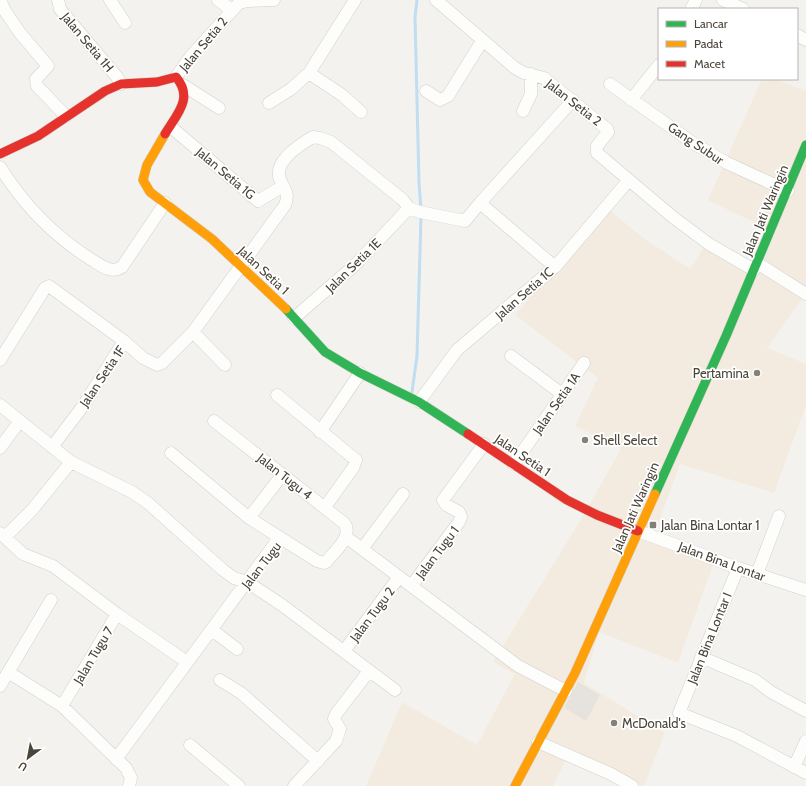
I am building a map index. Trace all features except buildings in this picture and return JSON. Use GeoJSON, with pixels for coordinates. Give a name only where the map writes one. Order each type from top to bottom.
{"type":"FeatureCollection","features":[{"type":"Feature","properties":{"kind":"street"},"geometry":{"type":"LineString","coordinates":[[0,0],[3,13],[48,66],[36,79],[37,86],[66,116]]}},
{"type":"Feature","properties":{"kind":"street","name":"Jalan Setia 1H"},"geometry":{"type":"LineString","coordinates":[[58,0],[60,9],[117,77],[121,84]]}},
{"type":"Feature","properties":{"kind":"street"},"geometry":{"type":"LineString","coordinates":[[110,0],[125,24]]}},
{"type":"Feature","properties":{"kind":"street"},"geometry":{"type":"LineString","coordinates":[[218,0],[232,10]]}},
{"type":"Feature","properties":{"kind":"street","name":"Jalan Setia 2"},"geometry":{"type":"LineString","coordinates":[[180,81],[191,56],[239,3],[248,0],[274,0]]}},
{"type":"Feature","properties":{"kind":"street"},"geometry":{"type":"LineString","coordinates":[[269,103],[291,90],[309,73],[355,0]]}},
{"type":"Feature","properties":{"kind":"street","name":"Jalan Setia 2"},"geometry":{"type":"LineString","coordinates":[[436,0],[443,4],[482,41],[520,71],[544,78],[573,100],[608,130],[596,150],[628,181],[709,244],[806,294]]}},
{"type":"Feature","properties":{"kind":"street"},"geometry":{"type":"LineString","coordinates":[[723,0],[741,8]]}},
{"type":"Feature","properties":{"kind":"street"},"geometry":{"type":"LineString","coordinates":[[426,91],[440,100],[448,96],[482,41]]}},
{"type":"Feature","properties":{"kind":"street"},"geometry":{"type":"LineString","coordinates":[[631,100],[658,67]]}},
{"type":"Feature","properties":{"kind":"street"},"geometry":{"type":"LineString","coordinates":[[309,73],[342,95],[361,112]]}},
{"type":"Feature","properties":{"kind":"street"},"geometry":{"type":"LineString","coordinates":[[523,111],[531,94],[531,74]]}},
{"type":"Feature","properties":{"kind":"street"},"geometry":{"type":"LineString","coordinates":[[0,154],[38,136],[105,91],[121,84],[180,81],[219,108]]}},
{"type":"Feature","properties":{"kind":"street","name":"Jalan Setia 1"},"geometry":{"type":"LineString","coordinates":[[180,81],[185,100],[171,127],[147,165],[143,180],[150,192],[212,239],[294,318],[325,352],[360,373],[419,402],[581,508],[638,531]]}},
{"type":"Feature","properties":{"kind":"street","name":"Gang Subur"},"geometry":{"type":"LineString","coordinates":[[610,84],[631,100],[727,164],[788,191]]}},
{"type":"Feature","properties":{"kind":"street"},"geometry":{"type":"LineString","coordinates":[[240,265],[285,205],[288,198],[278,170],[283,160],[313,137],[331,142],[403,200],[409,208],[423,213],[465,221],[573,100]]}},
{"type":"Feature","properties":{"kind":"street","name":"Jalan Setia 1G"},"geometry":{"type":"LineString","coordinates":[[171,127],[258,201],[284,186]]}},
{"type":"Feature","properties":{"kind":"street","name":"Jalan Jati Waringin"},"geometry":{"type":"LineString","coordinates":[[515,786],[566,692],[756,267],[805,152]]}},
{"type":"Feature","properties":{"kind":"street"},"geometry":{"type":"LineString","coordinates":[[0,167],[12,186],[54,232],[82,253],[110,270],[117,271],[122,267],[165,203]]}},
{"type":"Feature","properties":{"kind":"street","name":"Jalan Setia 1C"},"geometry":{"type":"LineString","coordinates":[[419,402],[457,350],[556,267],[628,181]]}},
{"type":"Feature","properties":{"kind":"street"},"geometry":{"type":"LineString","coordinates":[[480,203],[556,267]]}},
{"type":"Feature","properties":{"kind":"street","name":"Jalan Setia 1E"},"geometry":{"type":"LineString","coordinates":[[294,318],[355,265],[409,208]]}},
{"type":"Feature","properties":{"kind":"street","name":"Jalan Setia 1F"},"geometry":{"type":"LineString","coordinates":[[52,447],[83,406],[124,341],[143,358],[156,365],[162,363],[168,359],[193,332],[240,265]]}},
{"type":"Feature","properties":{"kind":"street"},"geometry":{"type":"LineString","coordinates":[[0,359],[45,288],[49,286],[124,341]]}},
{"type":"Feature","properties":{"kind":"street"},"geometry":{"type":"LineString","coordinates":[[193,332],[225,365]]}},
{"type":"Feature","properties":{"kind":"street"},"geometry":{"type":"LineString","coordinates":[[511,356],[562,394]]}},
{"type":"Feature","properties":{"kind":"street","name":"Jalan Setia 1A"},"geometry":{"type":"LineString","coordinates":[[514,464],[584,363]]}},
{"type":"Feature","properties":{"kind":"street"},"geometry":{"type":"LineString","coordinates":[[320,432],[360,373]]}},
{"type":"Feature","properties":{"kind":"street"},"geometry":{"type":"LineString","coordinates":[[277,395],[320,432],[356,460],[353,468],[325,507]]}},
{"type":"Feature","properties":{"kind":"street"},"geometry":{"type":"LineString","coordinates":[[0,405],[19,422],[71,462],[132,492],[148,503],[223,570],[234,578],[247,582],[282,606],[395,690]]}},
{"type":"Feature","properties":{"kind":"street","name":"Jalan Tugu 4"},"geometry":{"type":"LineString","coordinates":[[214,421],[325,507],[346,526],[346,537]]}},
{"type":"Feature","properties":{"kind":"street"},"geometry":{"type":"LineString","coordinates":[[0,448],[19,422]]}},
{"type":"Feature","properties":{"kind":"street","name":"Jalan Tugu 1"},"geometry":{"type":"LineString","coordinates":[[412,585],[459,522],[459,512],[446,505],[443,500],[484,444]]}},
{"type":"Feature","properties":{"kind":"street"},"geometry":{"type":"LineString","coordinates":[[171,453],[249,518],[279,538]]}},
{"type":"Feature","properties":{"kind":"street"},"geometry":{"type":"LineString","coordinates":[[71,462],[32,510],[2,535],[23,554],[53,566],[117,614]]}},
{"type":"Feature","properties":{"kind":"street"},"geometry":{"type":"LineString","coordinates":[[249,518],[282,475]]}},
{"type":"Feature","properties":{"kind":"street"},"geometry":{"type":"LineString","coordinates":[[362,549],[403,494]]}},
{"type":"Feature","properties":{"kind":"street"},"geometry":{"type":"LineString","coordinates":[[757,574],[779,516]]}},
{"type":"Feature","properties":{"kind":"street","name":"Jalan Bina Lontar"},"geometry":{"type":"LineString","coordinates":[[638,531],[738,568],[806,590]]}},
{"type":"Feature","properties":{"kind":"street"},"geometry":{"type":"LineString","coordinates":[[346,537],[518,666],[566,692]]}},
{"type":"Feature","properties":{"kind":"street","name":"Jalan Tugu"},"geometry":{"type":"LineString","coordinates":[[116,759],[279,538],[324,563],[346,537]]}},
{"type":"Feature","properties":{"kind":"street","name":"Jalan Bina Lontar I"},"geometry":{"type":"LineString","coordinates":[[738,568],[679,713],[737,736],[794,767]]}},
{"type":"Feature","properties":{"kind":"street","name":"Jalan Tugu 2"},"geometry":{"type":"LineString","coordinates":[[344,651],[400,577]]}},
{"type":"Feature","properties":{"kind":"street"},"geometry":{"type":"LineString","coordinates":[[0,686],[51,600]]}},
{"type":"Feature","properties":{"kind":"street","name":"Jalan Tugu 7"},"geometry":{"type":"LineString","coordinates":[[62,706],[117,614],[187,662]]}},
{"type":"Feature","properties":{"kind":"street"},"geometry":{"type":"LineString","coordinates":[[212,630],[237,649]]}},
{"type":"Feature","properties":{"kind":"street"},"geometry":{"type":"LineString","coordinates":[[702,657],[755,680],[771,692],[806,711]]}},
{"type":"Feature","properties":{"kind":"street"},"geometry":{"type":"LineString","coordinates":[[294,786],[338,737],[340,729],[334,719],[336,714],[369,671]]}},
{"type":"Feature","properties":{"kind":"street"},"geometry":{"type":"LineString","coordinates":[[8,672],[62,706],[130,773],[129,786]]}},
{"type":"Feature","properties":{"kind":"street"},"geometry":{"type":"LineString","coordinates":[[220,680],[241,694],[318,761]]}},
{"type":"Feature","properties":{"kind":"street"},"geometry":{"type":"LineString","coordinates":[[806,741],[794,767],[806,773]]}},
{"type":"Feature","properties":{"kind":"street"},"geometry":{"type":"LineString","coordinates":[[538,742],[611,774],[629,785]]}},
{"type":"Feature","properties":{"kind":"street"},"geometry":{"type":"LineString","coordinates":[[190,745],[239,786]]}},
{"type":"Feature","properties":{"kind":"shaded area"},"geometry":{"type":"Polygon","coordinates":[[[762,80],[778,80],[806,91],[806,293],[767,348],[806,364],[806,405],[774,493],[680,464],[654,535],[715,559],[678,663],[599,632],[584,683],[665,733],[644,786],[568,755],[553,786],[366,786],[402,702],[477,745],[515,674],[493,662],[583,516],[621,449],[575,426],[598,378],[515,315],[606,207],[642,237],[690,269],[707,242],[754,270],[770,230],[708,200],[762,80]]]}},
{"type":"Feature","properties":{"kind":"shaded area"},"geometry":{"type":"Polygon","coordinates":[[[578,682],[600,695],[586,721],[564,708],[578,682]]]}},
{"type":"Feature","properties":{"kind":"waterway"},"geometry":{"type":"LineString","coordinates":[[417,0],[415,17],[421,210]]}},
{"type":"Feature","properties":{"kind":"waterway"},"geometry":{"type":"LineString","coordinates":[[412,392],[417,356],[421,216]]}},
{"type":"Feature","properties":{"kind":"traffic: fast"},"geometry":{"type":"LineString","coordinates":[[655,494],[726,336],[806,145]]}},
{"type":"Feature","properties":{"kind":"traffic: fast"},"geometry":{"type":"LineString","coordinates":[[286,309],[325,352],[360,373],[419,402],[468,434]]}},
{"type":"Feature","properties":{"kind":"traffic: slow"},"geometry":{"type":"LineString","coordinates":[[165,134],[147,165],[143,180],[150,192],[212,239],[286,309]]}},
{"type":"Feature","properties":{"kind":"traffic: slow"},"geometry":{"type":"LineString","coordinates":[[515,786],[575,673],[655,494]]}},
{"type":"Feature","properties":{"kind":"traffic: jam"},"geometry":{"type":"LineString","coordinates":[[0,154],[38,136],[105,91],[121,84],[157,82],[176,77],[184,92],[184,99],[182,106],[165,134]]}},
{"type":"Feature","properties":{"kind":"traffic: jam"},"geometry":{"type":"LineString","coordinates":[[468,434],[567,500],[597,515],[638,531]]}},
{"type":"Feature","properties":{"kind":"place","name":"Pertamina"},"geometry":{"type":"Point","coordinates":[757,373]}},
{"type":"Feature","properties":{"kind":"place","name":"Shell Select"},"geometry":{"type":"Point","coordinates":[585,440]}},
{"type":"Feature","properties":{"kind":"place","name":"Jalan Bina Lontar 1"},"geometry":{"type":"Point","coordinates":[653,525]}},
{"type":"Feature","properties":{"kind":"place","name":"McDonald's"},"geometry":{"type":"Point","coordinates":[614,723]}}]}
